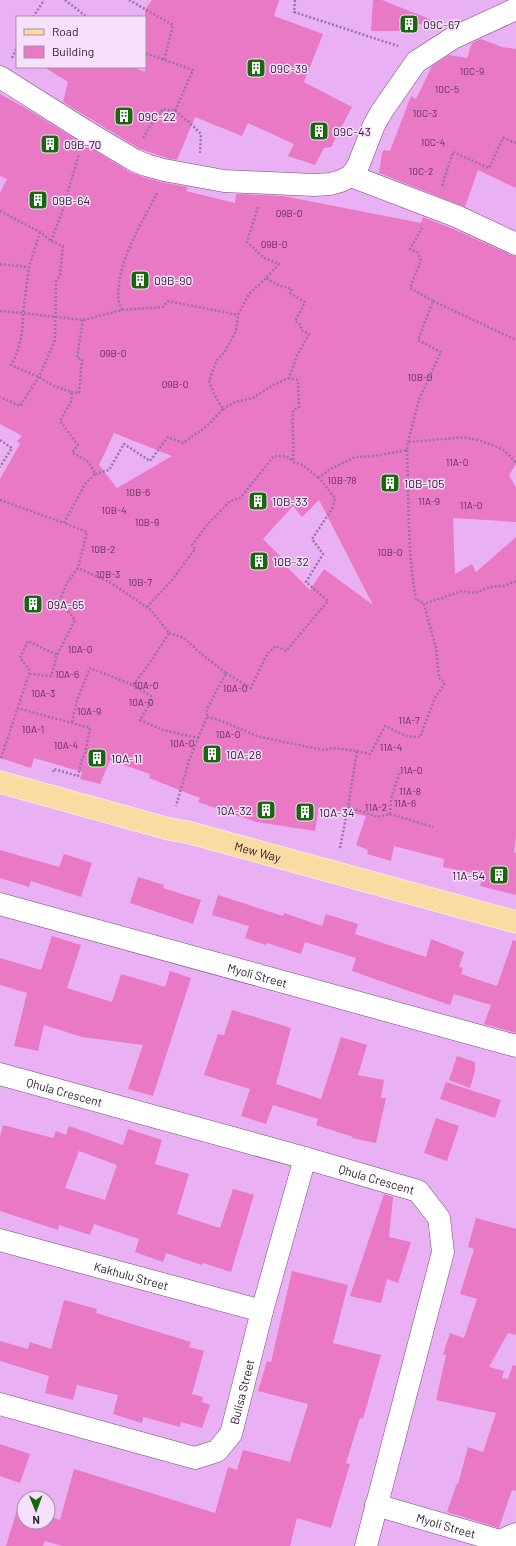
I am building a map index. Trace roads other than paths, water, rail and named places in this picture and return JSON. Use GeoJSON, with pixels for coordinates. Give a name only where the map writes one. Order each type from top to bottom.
{"type":"FeatureCollection","features":[{"type":"Feature","properties":{"kind":"main road","name":"Mew Way"},"geometry":{"type":"LineString","coordinates":[[0,782],[516,922]]}},
{"type":"Feature","properties":{"kind":"street"},"geometry":{"type":"LineString","coordinates":[[0,77],[87,132],[146,165],[164,170],[224,181],[330,184],[341,182],[351,176],[358,166],[374,125],[416,62],[453,38],[516,9]]}},
{"type":"Feature","properties":{"kind":"street"},"geometry":{"type":"LineString","coordinates":[[351,176],[456,216],[516,244]]}},
{"type":"Feature","properties":{"kind":"street","name":"Myoli Street"},"geometry":{"type":"LineString","coordinates":[[0,904],[516,1046]]}},
{"type":"Feature","properties":{"kind":"street","name":"Qhula Crescent"},"geometry":{"type":"LineString","coordinates":[[0,1074],[305,1158],[418,1191],[439,1218],[443,1252],[366,1546]]}},
{"type":"Feature","properties":{"kind":"street","name":"Bulisa Street"},"geometry":{"type":"LineString","coordinates":[[0,1404],[195,1458],[217,1450],[231,1434],[262,1311],[305,1158]]}},
{"type":"Feature","properties":{"kind":"street","name":"Kakhulu Street"},"geometry":{"type":"LineString","coordinates":[[0,1240],[262,1311]]}},
{"type":"Feature","properties":{"kind":"street","name":"Myoli Street"},"geometry":{"type":"LineString","coordinates":[[376,1505],[500,1541],[516,1534]]}},
{"type":"Feature","properties":{"kind":"place","name":"09C-67"},"geometry":{"type":"Point","coordinates":[409,24]}},
{"type":"Feature","properties":{"kind":"place","name":"09C-39"},"geometry":{"type":"Point","coordinates":[256,68]}},
{"type":"Feature","properties":{"kind":"place","name":"09C-22"},"geometry":{"type":"Point","coordinates":[124,116]}},
{"type":"Feature","properties":{"kind":"place","name":"09C-43"},"geometry":{"type":"Point","coordinates":[319,131]}},
{"type":"Feature","properties":{"kind":"place","name":"09B-70"},"geometry":{"type":"Point","coordinates":[50,144]}},
{"type":"Feature","properties":{"kind":"place","name":"09B-64"},"geometry":{"type":"Point","coordinates":[38,200]}},
{"type":"Feature","properties":{"kind":"place","name":"09B-90"},"geometry":{"type":"Point","coordinates":[140,280]}},
{"type":"Feature","properties":{"kind":"place","name":"10B-105"},"geometry":{"type":"Point","coordinates":[390,483]}},
{"type":"Feature","properties":{"kind":"place","name":"10B-33"},"geometry":{"type":"Point","coordinates":[258,501]}},
{"type":"Feature","properties":{"kind":"place","name":"10B-32"},"geometry":{"type":"Point","coordinates":[259,561]}},
{"type":"Feature","properties":{"kind":"place","name":"09A-65"},"geometry":{"type":"Point","coordinates":[33,604]}},
{"type":"Feature","properties":{"kind":"place","name":"10A-28"},"geometry":{"type":"Point","coordinates":[212,754]}},
{"type":"Feature","properties":{"kind":"place","name":"10A-11"},"geometry":{"type":"Point","coordinates":[97,758]}},
{"type":"Feature","properties":{"kind":"place","name":"10A-32"},"geometry":{"type":"Point","coordinates":[266,810]}},
{"type":"Feature","properties":{"kind":"place","name":"10A-34"},"geometry":{"type":"Point","coordinates":[305,812]}},
{"type":"Feature","properties":{"kind":"place","name":"11A-54"},"geometry":{"type":"Point","coordinates":[499,875]}}]}
